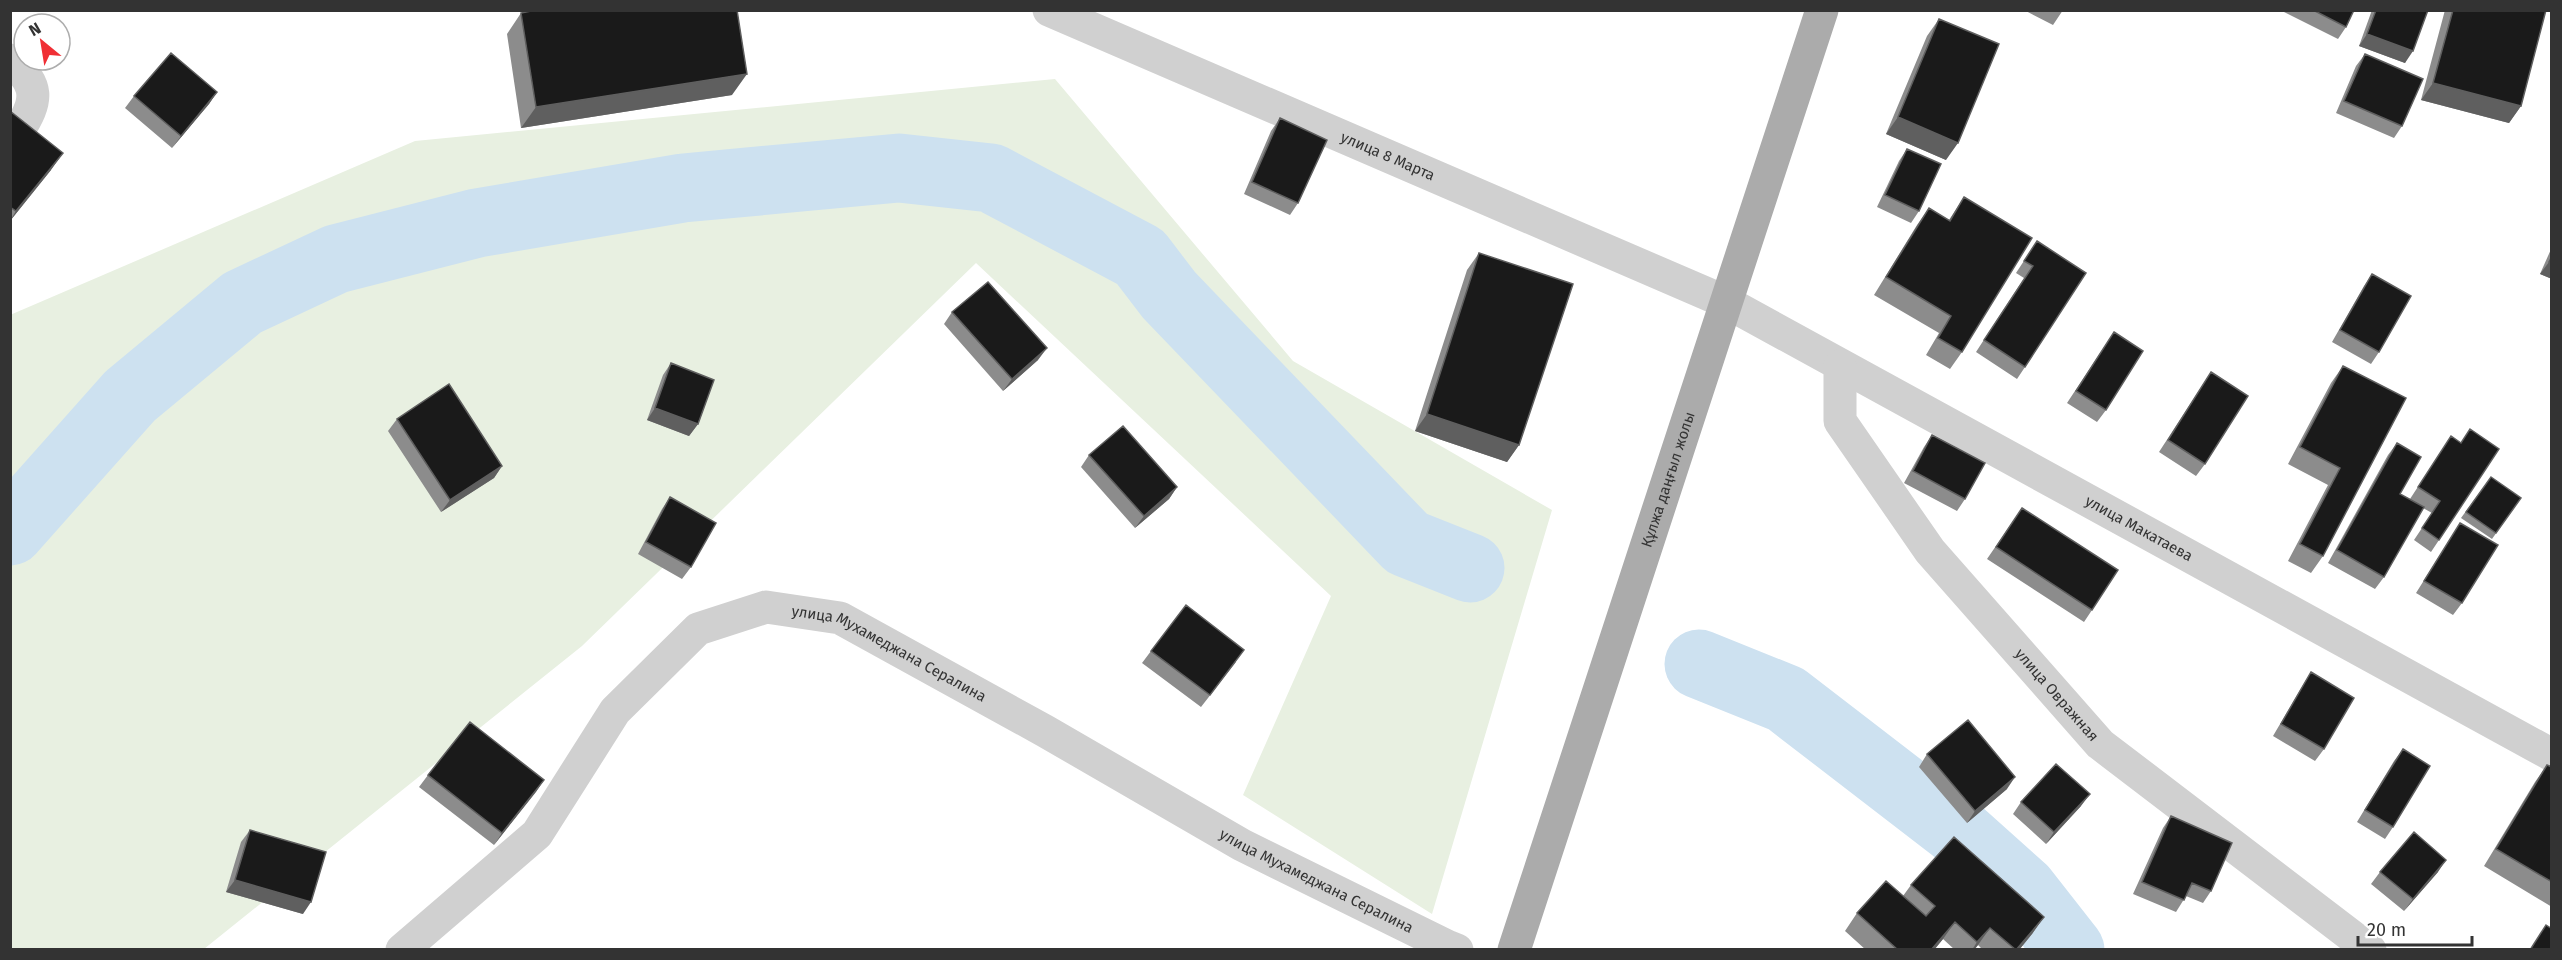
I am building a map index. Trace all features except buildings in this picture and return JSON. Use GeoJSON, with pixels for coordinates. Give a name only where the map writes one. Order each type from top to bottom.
{"type":"FeatureCollection","features":[{"type":"Feature","properties":{"kind":"main road","name":"Құлжа даңғыл жолы"},"geometry":{"type":"LineString","coordinates":[[1514,950],[1822,10]]}},
{"type":"Feature","properties":{"kind":"street","name":"улица 8 Марта"},"geometry":{"type":"LineString","coordinates":[[1049,10],[1726,302]]}},
{"type":"Feature","properties":{"kind":"street"},"geometry":{"type":"LineString","coordinates":[[10,60],[28,74],[34,95],[26,119],[18,132]]}},
{"type":"Feature","properties":{"kind":"street","name":"улица Макатаева"},"geometry":{"type":"LineString","coordinates":[[1726,302],[2552,755]]}},
{"type":"Feature","properties":{"kind":"street","name":"улица Овражная"},"geometry":{"type":"LineString","coordinates":[[1840,366],[1840,421],[1930,552],[2100,744],[2370,950]]}},
{"type":"Feature","properties":{"kind":"street","name":"улица Мухамеджана Сералина"},"geometry":{"type":"LineString","coordinates":[[402,950],[537,834],[615,711],[698,629],[766,607],[840,618],[1045,731],[1242,844],[1457,950]]}},
{"type":"Feature","properties":{"kind":"green space"},"geometry":{"type":"Polygon","coordinates":[[[1055,79],[1293,361],[1552,510],[1432,914],[1243,795],[1331,596],[976,263],[582,646],[204,949],[11,949],[10,315],[415,141],[1055,79]]]}},
{"type":"Feature","properties":{"kind":"waterway"},"geometry":{"type":"LineString","coordinates":[[10,531],[130,396],[242,303],[336,259],[477,223],[683,188],[899,168],[991,178],[1140,257],[1169,295],[1407,543],[1470,568]]}},
{"type":"Feature","properties":{"kind":"waterway"},"geometry":{"type":"LineString","coordinates":[[1699,664],[1786,699],[1956,830],[2023,890],[2070,950]]}}]}
